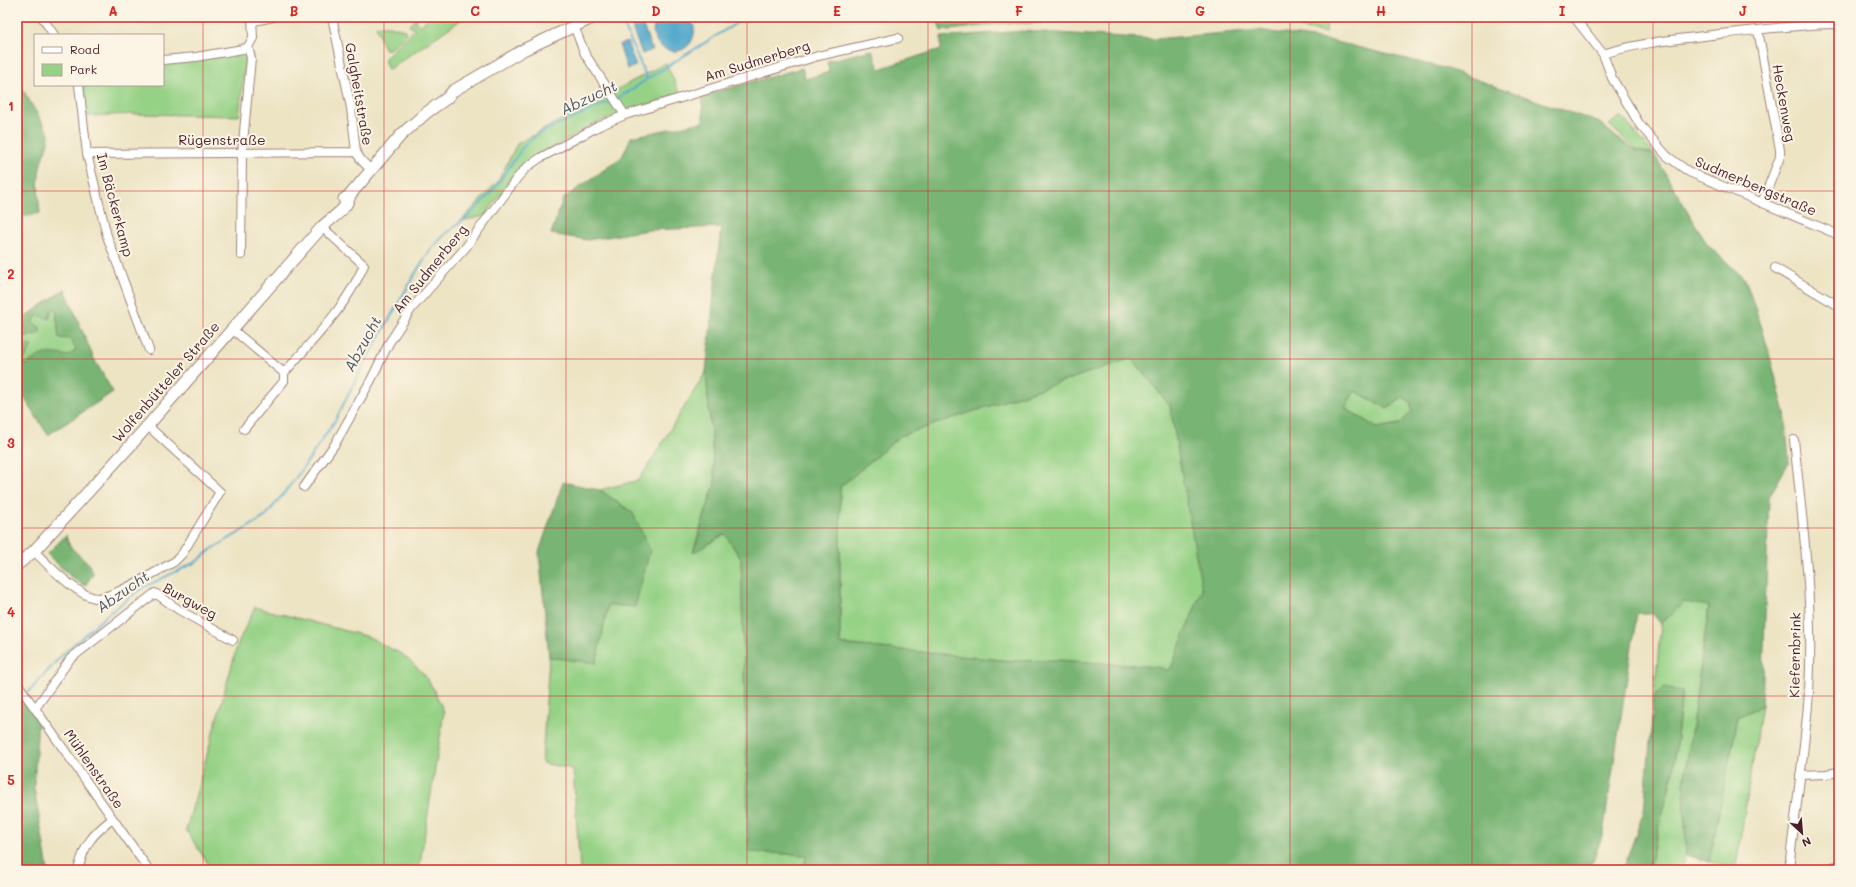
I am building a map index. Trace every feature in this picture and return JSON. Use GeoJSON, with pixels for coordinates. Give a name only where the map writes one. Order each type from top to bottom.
{"type":"FeatureCollection","features":[{"type":"Feature","properties":{"kind":"main road","name":"Wolfenbütteler Straße"},"geometry":{"type":"LineString","coordinates":[[17,565],[34,551],[148,426],[333,216],[338,205],[344,198],[350,196],[401,135],[426,113],[447,98],[453,91],[525,50],[594,17]]}},
{"type":"Feature","properties":{"kind":"street"},"geometry":{"type":"LineString","coordinates":[[42,17],[53,34]]}},
{"type":"Feature","properties":{"kind":"street"},"geometry":{"type":"LineString","coordinates":[[164,60],[196,57],[243,49],[248,47],[253,38],[253,19],[273,17]]}},
{"type":"Feature","properties":{"kind":"street","name":"Galgheitstraße"},"geometry":{"type":"LineString","coordinates":[[332,17],[351,108],[356,152],[361,160],[371,170]]}},
{"type":"Feature","properties":{"kind":"street","name":"Sudmerbergstraße"},"geometry":{"type":"LineString","coordinates":[[1574,17],[1603,54],[1612,78],[1640,125],[1667,156],[1689,172],[1839,235]]}},
{"type":"Feature","properties":{"kind":"street"},"geometry":{"type":"LineString","coordinates":[[1603,54],[1631,46],[1758,30],[1819,24],[1839,24]]}},
{"type":"Feature","properties":{"kind":"street"},"geometry":{"type":"LineString","coordinates":[[574,26],[585,54],[625,115]]}},
{"type":"Feature","properties":{"kind":"street","name":"Heckenweg"},"geometry":{"type":"LineString","coordinates":[[1758,30],[1780,157],[1762,203]]}},
{"type":"Feature","properties":{"kind":"street","name":"Am Sudmerberg"},"geometry":{"type":"LineString","coordinates":[[304,487],[335,444],[371,380],[389,343],[412,308],[466,247],[517,178],[527,167],[540,158],[599,126],[625,115],[818,56],[898,38]]}},
{"type":"Feature","properties":{"kind":"street"},"geometry":{"type":"LineString","coordinates":[[241,255],[242,153],[251,58],[248,47]]}},
{"type":"Feature","properties":{"kind":"street","name":"Im Bäckerkamp"},"geometry":{"type":"LineString","coordinates":[[79,86],[87,154],[107,236],[148,350]]}},
{"type":"Feature","properties":{"kind":"street","name":"Rügenstraße"},"geometry":{"type":"LineString","coordinates":[[87,154],[356,152]]}},
{"type":"Feature","properties":{"kind":"street"},"geometry":{"type":"LineString","coordinates":[[244,429],[284,380],[284,372],[313,340],[352,290],[364,265],[322,227]]}},
{"type":"Feature","properties":{"kind":"street"},"geometry":{"type":"LineString","coordinates":[[1775,268],[1839,306]]}},
{"type":"Feature","properties":{"kind":"street"},"geometry":{"type":"LineString","coordinates":[[232,329],[284,372]]}},
{"type":"Feature","properties":{"kind":"street"},"geometry":{"type":"LineString","coordinates":[[34,551],[64,580],[85,594],[97,598],[113,594],[174,562],[182,554],[220,492],[148,426]]}},
{"type":"Feature","properties":{"kind":"street","name":"Kiefernbrink"},"geometry":{"type":"LineString","coordinates":[[1789,870],[1809,692],[1810,614],[1804,535],[1794,440]]}},
{"type":"Feature","properties":{"kind":"street","name":"Burgweg"},"geometry":{"type":"LineString","coordinates":[[35,709],[70,659],[155,593],[179,610],[233,640]]}},
{"type":"Feature","properties":{"kind":"street","name":"Mühlenstraße"},"geometry":{"type":"LineString","coordinates":[[17,683],[149,870]]}},
{"type":"Feature","properties":{"kind":"street"},"geometry":{"type":"LineString","coordinates":[[1800,775],[1839,772]]}},
{"type":"Feature","properties":{"kind":"street"},"geometry":{"type":"LineString","coordinates":[[78,870],[87,843],[98,830],[112,819]]}},
{"type":"Feature","properties":{"kind":"street"},"geometry":{"type":"LineString","coordinates":[[1824,870],[1839,865]]}},
{"type":"Feature","properties":{"kind":"green space"},"geometry":{"type":"Polygon","coordinates":[[[416,17],[418,17],[415,22],[421,26],[428,17],[465,17],[388,70],[384,59],[415,29],[409,26],[416,17]]]}},
{"type":"Feature","properties":{"kind":"green space"},"geometry":{"type":"Polygon","coordinates":[[[951,17],[1039,17],[1041,23],[1008,23],[941,31],[938,22],[951,17]]]}},
{"type":"Feature","properties":{"kind":"green space"},"geometry":{"type":"Polygon","coordinates":[[[1273,17],[1327,17],[1326,33],[1273,22],[1273,17]]]}},
{"type":"Feature","properties":{"kind":"green space"},"geometry":{"type":"Polygon","coordinates":[[[376,26],[390,26],[405,30],[406,35],[390,49],[384,49],[376,26]]]}},
{"type":"Feature","properties":{"kind":"green space"},"geometry":{"type":"Polygon","coordinates":[[[1258,30],[1332,41],[1444,68],[1600,123],[1616,137],[1637,151],[1654,154],[1707,244],[1745,279],[1763,331],[1785,413],[1789,462],[1769,497],[1762,705],[1738,717],[1709,862],[1686,855],[1684,784],[1709,606],[1684,602],[1661,624],[1652,613],[1637,613],[1603,833],[1590,870],[804,870],[806,855],[749,852],[741,559],[725,534],[693,553],[715,483],[706,372],[721,227],[648,230],[588,240],[551,234],[563,199],[622,157],[631,137],[703,122],[702,96],[802,68],[805,79],[829,72],[827,61],[872,50],[879,69],[941,49],[941,37],[1024,31],[1155,39],[1258,30]],[[1132,358],[900,436],[840,487],[840,644],[1011,661],[1058,660],[1158,667],[1167,670],[1171,668],[1202,590],[1170,406],[1132,358]],[[1355,391],[1345,408],[1377,428],[1400,424],[1412,411],[1411,402],[1403,398],[1387,408],[1355,391]]]}},
{"type":"Feature","properties":{"kind":"green space"},"geometry":{"type":"Polygon","coordinates":[[[243,53],[246,56],[239,116],[134,114],[87,116],[83,86],[164,86],[164,64],[243,53]]]}},
{"type":"Feature","properties":{"kind":"green space"},"geometry":{"type":"Polygon","coordinates":[[[666,63],[680,94],[593,124],[521,166],[485,216],[461,221],[498,181],[517,144],[666,63]]]}},
{"type":"Feature","properties":{"kind":"green space"},"geometry":{"type":"Polygon","coordinates":[[[17,88],[22,88],[49,134],[48,144],[39,172],[38,193],[40,213],[29,216],[17,216],[17,88]]]}},
{"type":"Feature","properties":{"kind":"green space"},"geometry":{"type":"Polygon","coordinates":[[[1621,116],[1653,153],[1638,151],[1609,125],[1621,116]]]}},
{"type":"Feature","properties":{"kind":"green space"},"geometry":{"type":"Polygon","coordinates":[[[65,289],[94,359],[113,392],[48,435],[17,387],[17,345],[32,346],[22,363],[27,365],[32,360],[42,355],[51,353],[68,356],[76,350],[71,339],[59,338],[56,308],[52,309],[49,319],[38,315],[32,323],[40,327],[40,333],[17,338],[17,323],[65,289]]]}},
{"type":"Feature","properties":{"kind":"green space"},"geometry":{"type":"Polygon","coordinates":[[[56,308],[59,338],[71,339],[77,350],[68,356],[52,354],[36,358],[27,365],[22,363],[17,345],[17,338],[40,333],[31,323],[38,315],[56,308]]]}},
{"type":"Feature","properties":{"kind":"green space"},"geometry":{"type":"Polygon","coordinates":[[[1132,358],[1170,406],[1203,590],[1171,668],[1167,670],[1158,667],[1058,660],[1011,661],[840,644],[840,487],[900,436],[1132,358]]]}},
{"type":"Feature","properties":{"kind":"green space"},"geometry":{"type":"Polygon","coordinates":[[[706,372],[715,483],[693,552],[725,534],[741,559],[749,852],[806,855],[804,870],[580,870],[573,769],[542,763],[549,657],[596,663],[608,604],[633,513],[600,490],[639,480],[706,372]]]}},
{"type":"Feature","properties":{"kind":"green space"},"geometry":{"type":"Polygon","coordinates":[[[1355,391],[1387,408],[1403,398],[1411,402],[1412,411],[1400,424],[1377,428],[1345,408],[1355,391]]]}},
{"type":"Feature","properties":{"kind":"green space"},"geometry":{"type":"Polygon","coordinates":[[[563,482],[600,490],[633,513],[650,550],[635,607],[608,605],[596,663],[549,657],[539,552],[563,482]]]}},
{"type":"Feature","properties":{"kind":"green space"},"geometry":{"type":"Polygon","coordinates":[[[66,535],[71,548],[91,567],[93,574],[85,586],[70,576],[47,554],[66,535]]]}},
{"type":"Feature","properties":{"kind":"green space"},"geometry":{"type":"Polygon","coordinates":[[[1684,602],[1709,605],[1684,784],[1686,855],[1680,870],[1648,870],[1673,773],[1682,693],[1665,687],[1654,697],[1661,624],[1684,602]]]}},
{"type":"Feature","properties":{"kind":"green space"},"geometry":{"type":"Polygon","coordinates":[[[255,607],[369,637],[403,655],[423,673],[433,688],[444,712],[419,870],[212,870],[186,830],[238,643],[255,607]]]}},
{"type":"Feature","properties":{"kind":"green space"},"geometry":{"type":"Polygon","coordinates":[[[1665,687],[1682,692],[1673,773],[1648,870],[1623,870],[1644,811],[1654,697],[1665,687]]]}},
{"type":"Feature","properties":{"kind":"green space"},"geometry":{"type":"Polygon","coordinates":[[[17,688],[38,718],[34,788],[48,870],[17,870],[17,688]]]}},
{"type":"Feature","properties":{"kind":"green space"},"geometry":{"type":"Polygon","coordinates":[[[1762,705],[1736,866],[1709,862],[1738,717],[1762,705]]]}},
{"type":"Feature","properties":{"kind":"water"},"geometry":{"type":"Polygon","coordinates":[[[640,17],[652,50],[642,54],[629,20],[640,17]]]}},
{"type":"Feature","properties":{"kind":"water"},"geometry":{"type":"Polygon","coordinates":[[[658,17],[689,17],[693,24],[694,32],[693,38],[688,46],[680,50],[672,51],[664,48],[658,43],[654,36],[654,27],[658,17]]]}},
{"type":"Feature","properties":{"kind":"water"},"geometry":{"type":"Polygon","coordinates":[[[627,42],[636,66],[627,69],[619,45],[627,42]]]}},
{"type":"Feature","properties":{"kind":"waterway","name":"Abzucht"},"geometry":{"type":"LineString","coordinates":[[617,98],[746,17]]}},
{"type":"Feature","properties":{"kind":"waterway"},"geometry":{"type":"LineString","coordinates":[[621,18],[647,79]]}},
{"type":"Feature","properties":{"kind":"waterway","name":"Abzucht"},"geometry":{"type":"LineString","coordinates":[[27,694],[61,656],[108,614],[142,588],[196,562],[212,549],[265,517],[301,471],[336,419],[362,367],[419,267],[431,249],[444,235],[472,213],[495,188],[522,148],[538,134],[613,100]]}},
{"type":"Feature","properties":{"kind":"waterway","name":"Abzucht"},"geometry":{"type":"LineString","coordinates":[[17,705],[24,697]]}}]}
